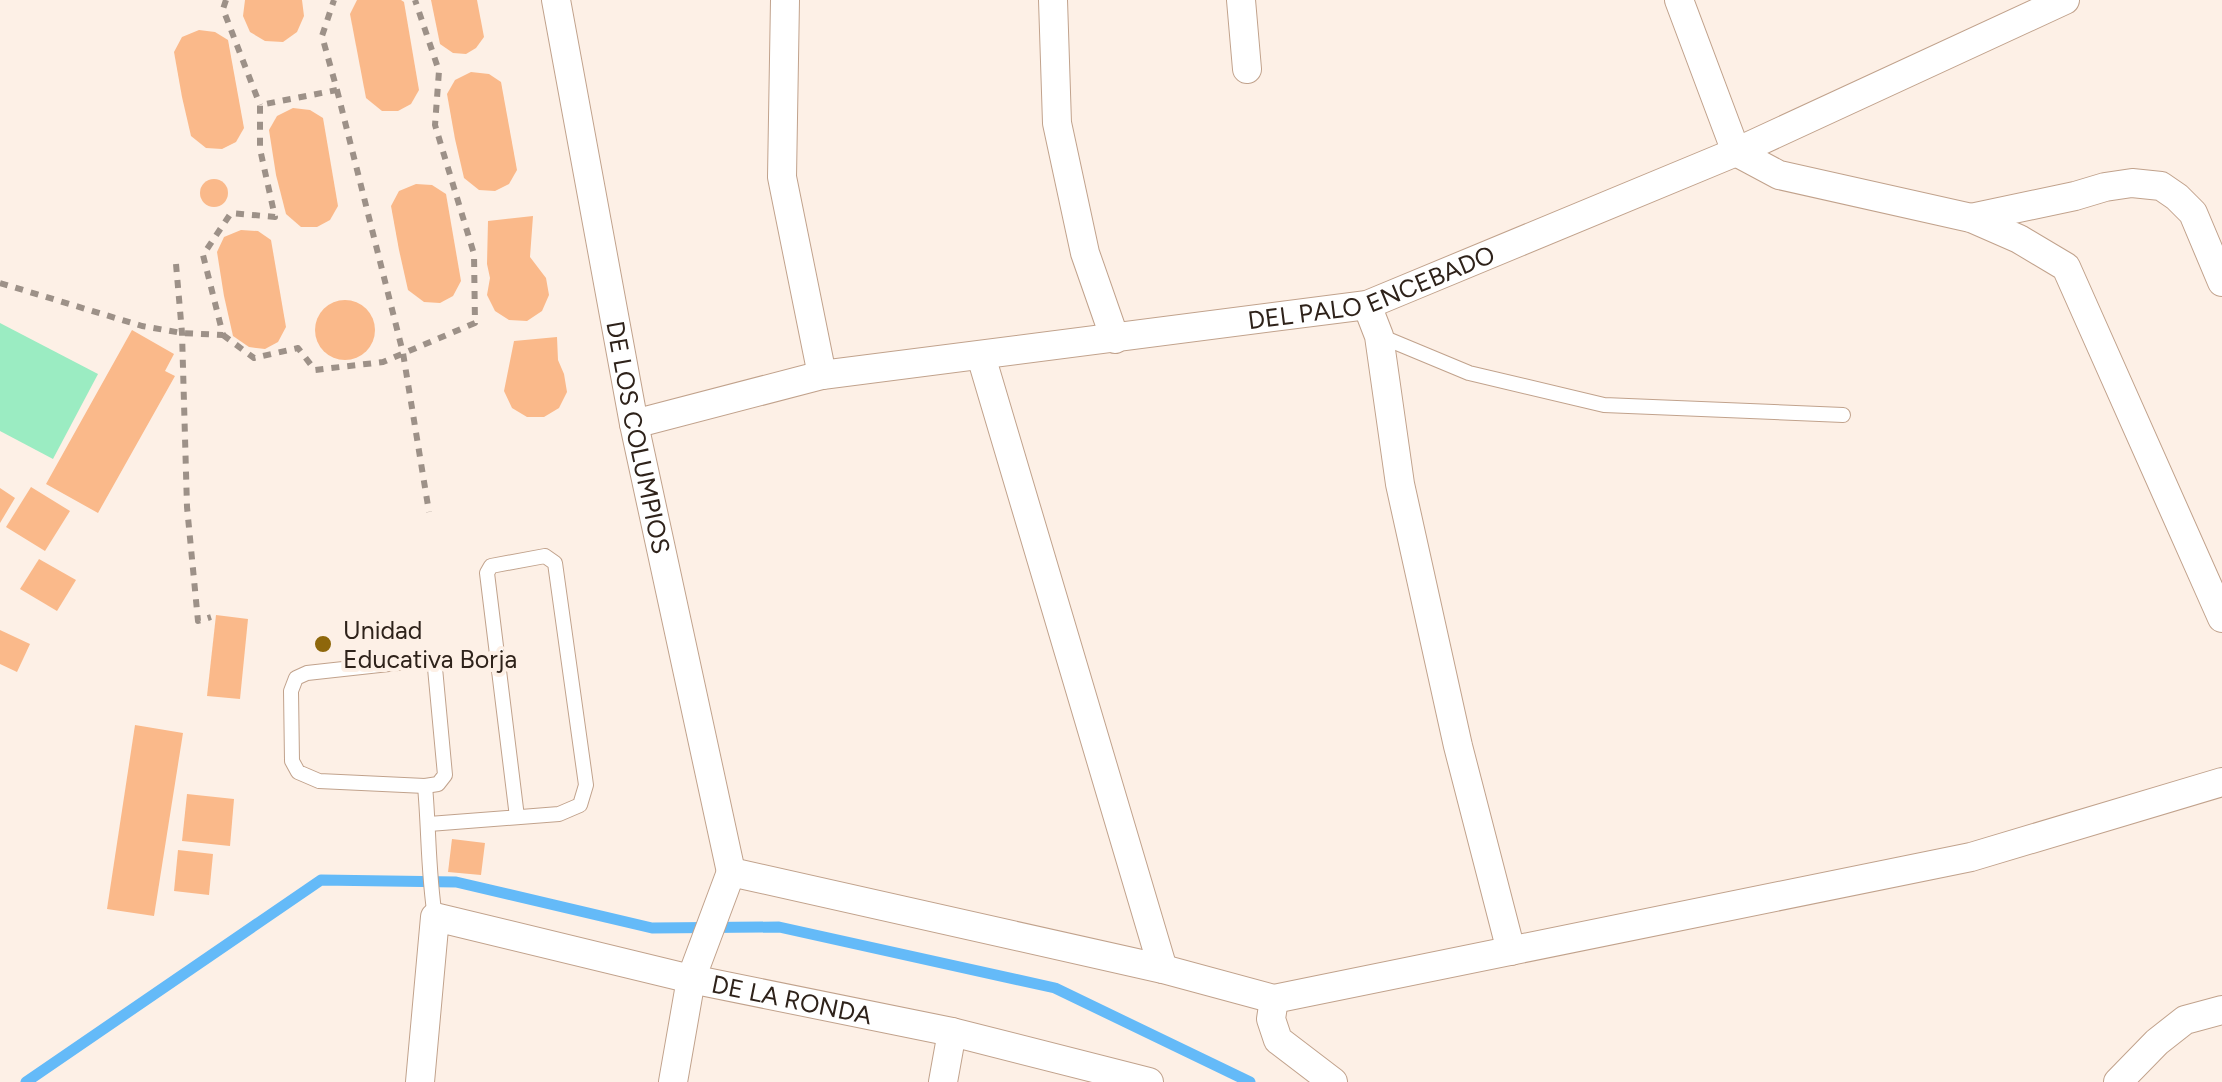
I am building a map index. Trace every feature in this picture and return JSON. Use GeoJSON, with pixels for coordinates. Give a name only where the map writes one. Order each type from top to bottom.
{"type":"FeatureCollection","features":[{"type":"Feature","properties":{"kind":"street","name":"DE LOS COLUMPIOS"},"geometry":{"type":"LineString","coordinates":[[556,0],[634,424],[726,884]]}},
{"type":"Feature","properties":{"kind":"street"},"geometry":{"type":"LineString","coordinates":[[785,0],[782,178],[822,376]]}},
{"type":"Feature","properties":{"kind":"street"},"geometry":{"type":"LineString","coordinates":[[1052,0],[1058,123],[1085,252],[1114,339]]}},
{"type":"Feature","properties":{"kind":"street"},"geometry":{"type":"LineString","coordinates":[[1241,0],[1248,68]]}},
{"type":"Feature","properties":{"kind":"street"},"geometry":{"type":"LineString","coordinates":[[1679,0],[1736,152],[1779,175],[1971,218],[2019,239],[2066,267],[2222,618]]}},
{"type":"Feature","properties":{"kind":"street","name":"DEL PALO ENCEBADO"},"geometry":{"type":"LineString","coordinates":[[634,424],[822,376],[1368,306],[1736,152],[2064,0]]}},
{"type":"Feature","properties":{"kind":"street"},"geometry":{"type":"LineString","coordinates":[[1971,218],[2105,187],[2132,183],[2162,186],[2193,212],[2222,282]]}},
{"type":"Feature","properties":{"kind":"street"},"geometry":{"type":"LineString","coordinates":[[1368,306],[1379,336],[1400,484],[1458,746],[1511,951]]}},
{"type":"Feature","properties":{"kind":"street"},"geometry":{"type":"LineString","coordinates":[[982,356],[1163,968]]}},
{"type":"Feature","properties":{"kind":"street"},"geometry":{"type":"LineString","coordinates":[[673,1082],[696,967],[726,884],[1163,968],[1274,999],[1971,857],[2222,782]]}},
{"type":"Feature","properties":{"kind":"street"},"geometry":{"type":"LineString","coordinates":[[420,1082],[433,907]]}},
{"type":"Feature","properties":{"kind":"street","name":"DE LA RONDA"},"geometry":{"type":"LineString","coordinates":[[433,907],[696,967],[1149,1082]]}},
{"type":"Feature","properties":{"kind":"street"},"geometry":{"type":"LineString","coordinates":[[1274,999],[1270,1019],[1278,1040],[1333,1082]]}},
{"type":"Feature","properties":{"kind":"street"},"geometry":{"type":"LineString","coordinates":[[2118,1082],[2184,1020],[2222,1010]]}},
{"type":"Feature","properties":{"kind":"street"},"geometry":{"type":"LineString","coordinates":[[943,1082],[952,1032]]}},
{"type":"Feature","properties":{"kind":"lane"},"geometry":{"type":"LineString","coordinates":[[1379,336],[1469,372],[1604,406],[1843,415]]}},
{"type":"Feature","properties":{"kind":"lane"},"geometry":{"type":"LineString","coordinates":[[428,824],[558,814],[580,805],[586,785],[554,563],[545,556],[498,563],[487,572],[517,817]]}},
{"type":"Feature","properties":{"kind":"lane"},"geometry":{"type":"LineString","coordinates":[[428,662],[435,668],[445,776],[438,784],[425,786],[319,781],[298,772],[292,761],[291,691],[296,678],[306,672],[428,662]]}},
{"type":"Feature","properties":{"kind":"lane"},"geometry":{"type":"LineString","coordinates":[[425,786],[433,907]]}},
{"type":"Feature","properties":{"kind":"path"},"geometry":{"type":"LineString","coordinates":[[223,335],[203,255],[231,213],[275,217],[260,148],[260,105],[223,9],[226,0]]}},
{"type":"Feature","properties":{"kind":"path"},"geometry":{"type":"LineString","coordinates":[[334,0],[322,36],[403,353],[429,512]]}},
{"type":"Feature","properties":{"kind":"path"},"geometry":{"type":"LineString","coordinates":[[0,283],[142,326],[223,335],[254,358],[298,348],[316,370],[383,362],[475,324],[474,254],[435,125],[439,71],[415,0]]}},
{"type":"Feature","properties":{"kind":"path"},"geometry":{"type":"LineString","coordinates":[[260,105],[337,90]]}},
{"type":"Feature","properties":{"kind":"path"},"geometry":{"type":"LineString","coordinates":[[176,264],[187,507],[198,621],[211,618]]}},
{"type":"Feature","properties":{"kind":"green space"},"geometry":{"type":"Polygon","coordinates":[[[0,323],[98,374],[53,459],[0,431],[0,323]]]}},
{"type":"Feature","properties":{"kind":"building"},"geometry":{"type":"Polygon","coordinates":[[[245,0],[302,0],[304,16],[297,32],[283,42],[265,41],[250,32],[243,16],[245,0]]]}},
{"type":"Feature","properties":{"kind":"building"},"geometry":{"type":"Polygon","coordinates":[[[357,0],[404,2],[419,90],[411,104],[398,111],[382,111],[366,98],[350,14],[357,0]]]}},
{"type":"Feature","properties":{"kind":"building"},"geometry":{"type":"Polygon","coordinates":[[[431,0],[477,0],[484,37],[476,48],[466,54],[453,53],[440,44],[431,0]]]}},
{"type":"Feature","properties":{"kind":"building"},"geometry":{"type":"Polygon","coordinates":[[[199,30],[215,32],[228,40],[244,128],[236,142],[222,149],[206,148],[191,136],[182,97],[174,52],[182,37],[199,30]]]}},
{"type":"Feature","properties":{"kind":"building"},"geometry":{"type":"Polygon","coordinates":[[[471,72],[489,74],[501,82],[517,170],[509,184],[495,191],[479,190],[464,178],[455,139],[447,94],[455,80],[471,72]]]}},
{"type":"Feature","properties":{"kind":"building"},"geometry":{"type":"Polygon","coordinates":[[[293,108],[310,110],[323,118],[338,206],[330,220],[317,227],[301,227],[286,214],[276,175],[269,130],[277,116],[293,108]]]}},
{"type":"Feature","properties":{"kind":"building"},"geometry":{"type":"Polygon","coordinates":[[[214,179],[224,183],[228,193],[224,203],[214,207],[204,203],[200,193],[204,183],[214,179]]]}},
{"type":"Feature","properties":{"kind":"building"},"geometry":{"type":"Polygon","coordinates":[[[416,184],[432,185],[446,194],[461,281],[453,296],[440,303],[424,302],[408,290],[399,250],[391,206],[399,191],[416,184]]]}},
{"type":"Feature","properties":{"kind":"building"},"geometry":{"type":"Polygon","coordinates":[[[533,216],[530,257],[546,278],[549,295],[542,311],[527,321],[509,320],[495,311],[487,295],[488,221],[533,216]]]}},
{"type":"Feature","properties":{"kind":"building"},"geometry":{"type":"Polygon","coordinates":[[[241,230],[258,231],[271,240],[286,327],[278,342],[265,349],[249,347],[233,336],[224,296],[217,252],[224,237],[241,230]]]}},
{"type":"Feature","properties":{"kind":"building"},"geometry":{"type":"Polygon","coordinates":[[[345,300],[366,309],[375,330],[366,351],[345,360],[324,351],[315,330],[324,309],[345,300]]]}},
{"type":"Feature","properties":{"kind":"building"},"geometry":{"type":"Polygon","coordinates":[[[132,330],[174,354],[165,371],[175,376],[98,513],[46,484],[132,330]]]}},
{"type":"Feature","properties":{"kind":"building"},"geometry":{"type":"Polygon","coordinates":[[[557,337],[558,360],[567,392],[559,408],[544,417],[527,417],[512,408],[504,391],[514,341],[557,337]]]}},
{"type":"Feature","properties":{"kind":"building"},"geometry":{"type":"Polygon","coordinates":[[[31,487],[70,511],[45,551],[6,527],[31,487]]]}},
{"type":"Feature","properties":{"kind":"building"},"geometry":{"type":"Polygon","coordinates":[[[0,488],[15,498],[0,523],[0,488]]]}},
{"type":"Feature","properties":{"kind":"building"},"geometry":{"type":"Polygon","coordinates":[[[39,559],[76,580],[57,611],[20,589],[39,559]]]}},
{"type":"Feature","properties":{"kind":"building"},"geometry":{"type":"Polygon","coordinates":[[[216,615],[248,619],[240,699],[207,696],[216,615]]]}},
{"type":"Feature","properties":{"kind":"building"},"geometry":{"type":"Polygon","coordinates":[[[0,630],[30,644],[17,672],[0,664],[0,630]]]}},
{"type":"Feature","properties":{"kind":"building"},"geometry":{"type":"Polygon","coordinates":[[[135,725],[183,733],[154,916],[107,909],[135,725]]]}},
{"type":"Feature","properties":{"kind":"building"},"geometry":{"type":"Polygon","coordinates":[[[187,794],[234,799],[230,846],[182,841],[187,794]]]}},
{"type":"Feature","properties":{"kind":"building"},"geometry":{"type":"Polygon","coordinates":[[[452,839],[485,843],[481,875],[448,872],[452,839]]]}},
{"type":"Feature","properties":{"kind":"building"},"geometry":{"type":"Polygon","coordinates":[[[178,850],[213,854],[209,895],[174,891],[178,850]]]}},
{"type":"Feature","properties":{"kind":"waterway"},"geometry":{"type":"LineString","coordinates":[[26,1082],[321,880],[456,882],[652,928],[779,927],[1055,988],[1250,1082]]}},
{"type":"Feature","properties":{"kind":"place","name":"Unidad Educativa Borja"},"geometry":{"type":"Point","coordinates":[323,644]}}]}
